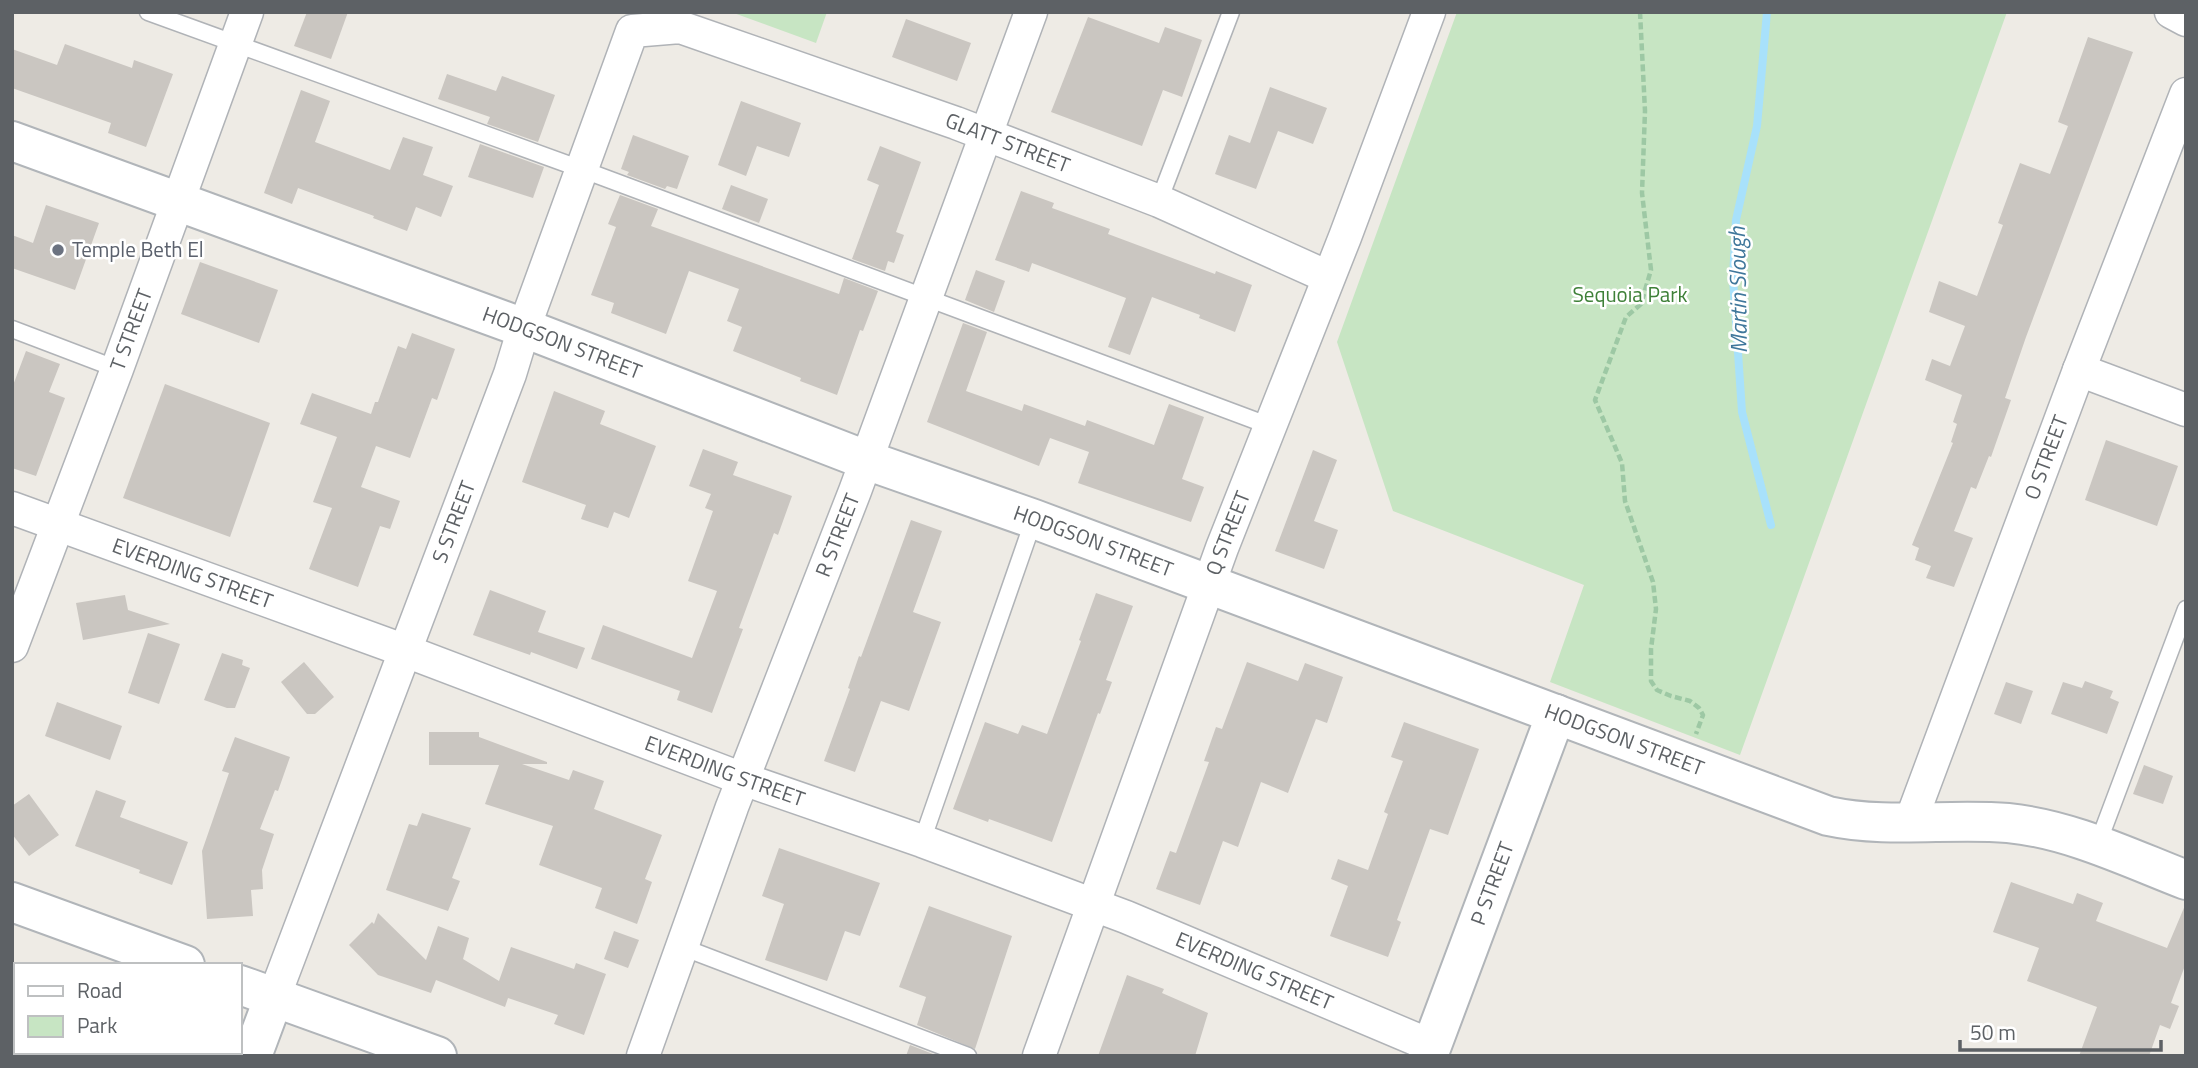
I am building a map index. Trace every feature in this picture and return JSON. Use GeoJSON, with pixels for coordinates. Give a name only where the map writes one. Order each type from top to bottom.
{"type":"FeatureCollection","features":[{"type":"Feature","properties":{"kind":"street","name":"T STREET"},"geometry":{"type":"LineString","coordinates":[[12,646],[117,369],[247,12]]}},
{"type":"Feature","properties":{"kind":"street","name":"R STREET"},"geometry":{"type":"LineString","coordinates":[[643,1056],[743,779],[866,460],[1031,12]]}},
{"type":"Feature","properties":{"kind":"street","name":"Q STREET"},"geometry":{"type":"LineString","coordinates":[[1039,1056],[1091,905],[1209,584],[1429,12]]}},
{"type":"Feature","properties":{"kind":"street"},"geometry":{"type":"LineString","coordinates":[[2171,12],[2186,20]]}},
{"type":"Feature","properties":{"kind":"street","name":"GLATT STREET"},"geometry":{"type":"LineString","coordinates":[[680,27],[985,135],[1159,201],[1328,277]]}},
{"type":"Feature","properties":{"kind":"street","name":"S STREET"},"geometry":{"type":"LineString","coordinates":[[252,1056],[257,991],[403,650],[510,373],[632,31],[680,27]]}},
{"type":"Feature","properties":{"kind":"street","name":"O STREET"},"geometry":{"type":"LineString","coordinates":[[1910,823],[2079,370],[2186,94]]}},
{"type":"Feature","properties":{"kind":"street","name":"HODGSON STREET"},"geometry":{"type":"LineString","coordinates":[[12,141],[524,328],[866,460],[1034,519],[1828,816],[1871,823],[2012,823],[2070,836],[2186,880]]}},
{"type":"Feature","properties":{"kind":"street"},"geometry":{"type":"LineString","coordinates":[[2079,370],[2186,410]]}},
{"type":"Feature","properties":{"kind":"street","name":"EVERDING STREET"},"geometry":{"type":"LineString","coordinates":[[12,508],[403,650],[743,779],[922,841],[1126,917],[1430,1051]]}},
{"type":"Feature","properties":{"kind":"street","name":"P STREET"},"geometry":{"type":"LineString","coordinates":[[1430,1051],[1556,713]]}},
{"type":"Feature","properties":{"kind":"street"},"geometry":{"type":"LineString","coordinates":[[12,902],[180,963]]}},
{"type":"Feature","properties":{"kind":"street"},"geometry":{"type":"LineString","coordinates":[[257,991],[437,1056]]}},
{"type":"Feature","properties":{"kind":"lane"},"geometry":{"type":"LineString","coordinates":[[148,12],[925,296],[1269,426]]}},
{"type":"Feature","properties":{"kind":"lane"},"geometry":{"type":"LineString","coordinates":[[1159,201],[1231,12]]}},
{"type":"Feature","properties":{"kind":"lane"},"geometry":{"type":"LineString","coordinates":[[12,330],[117,369]]}},
{"type":"Feature","properties":{"kind":"lane"},"geometry":{"type":"LineString","coordinates":[[922,841],[1034,519]]}},
{"type":"Feature","properties":{"kind":"lane"},"geometry":{"type":"LineString","coordinates":[[2097,846],[2186,609]]}},
{"type":"Feature","properties":{"kind":"lane"},"geometry":{"type":"LineString","coordinates":[[682,947],[968,1056]]}},
{"type":"Feature","properties":{"kind":"path"},"geometry":{"type":"LineString","coordinates":[[1640,12],[1645,111],[1642,192],[1651,270],[1642,304],[1626,317],[1595,400],[1622,463],[1626,501],[1653,582],[1656,609],[1651,649],[1651,681],[1657,690],[1690,701],[1703,715],[1684,764]]}},
{"type":"Feature","properties":{"kind":"green space"},"geometry":{"type":"Polygon","coordinates":[[[731,12],[827,12],[816,43],[731,12]]]}},
{"type":"Feature","properties":{"kind":"green space","name":"Sequoia Park"},"geometry":{"type":"Polygon","coordinates":[[[1457,12],[2007,12],[1740,755],[1550,682],[1584,585],[1393,511],[1337,342],[1457,12]]]}},
{"type":"Feature","properties":{"kind":"building"},"geometry":{"type":"Polygon","coordinates":[[[307,12],[348,12],[331,59],[294,46],[307,12]]]}},
{"type":"Feature","properties":{"kind":"building"},"geometry":{"type":"Polygon","coordinates":[[[1088,17],[1159,43],[1165,27],[1202,40],[1182,97],[1163,90],[1142,146],[1051,112],[1088,17]]]}},
{"type":"Feature","properties":{"kind":"building"},"geometry":{"type":"Polygon","coordinates":[[[906,19],[971,43],[957,81],[892,57],[906,19]]]}},
{"type":"Feature","properties":{"kind":"building"},"geometry":{"type":"Polygon","coordinates":[[[2088,37],[2133,52],[2026,337],[2005,398],[2011,400],[1991,457],[1989,456],[1976,489],[1971,487],[1954,531],[1973,538],[1954,587],[1926,578],[1931,566],[1915,560],[1919,548],[1912,545],[1953,443],[1951,442],[1957,424],[1953,422],[1962,395],[1925,380],[1932,359],[1950,366],[1965,326],[1929,312],[1939,281],[1977,296],[2003,225],[1998,223],[2020,163],[2050,174],[2068,126],[2058,122],[2088,37]]]}},
{"type":"Feature","properties":{"kind":"building"},"geometry":{"type":"Polygon","coordinates":[[[65,44],[132,68],[134,60],[173,74],[146,147],[108,133],[111,123],[12,88],[12,49],[57,65],[65,44]]]}},
{"type":"Feature","properties":{"kind":"building"},"geometry":{"type":"Polygon","coordinates":[[[447,74],[496,91],[502,76],[555,95],[538,142],[487,124],[490,117],[438,99],[447,74]]]}},
{"type":"Feature","properties":{"kind":"building"},"geometry":{"type":"Polygon","coordinates":[[[1270,87],[1327,108],[1313,144],[1278,131],[1256,189],[1215,174],[1229,135],[1250,143],[1270,87]]]}},
{"type":"Feature","properties":{"kind":"building"},"geometry":{"type":"Polygon","coordinates":[[[301,90],[330,101],[315,142],[390,170],[403,137],[433,147],[423,175],[453,186],[441,217],[416,207],[407,231],[298,188],[292,204],[264,193],[301,90]]]}},
{"type":"Feature","properties":{"kind":"building"},"geometry":{"type":"Polygon","coordinates":[[[741,101],[801,123],[789,157],[757,146],[746,176],[718,165],[741,101]]]}},
{"type":"Feature","properties":{"kind":"building"},"geometry":{"type":"Polygon","coordinates":[[[633,135],[689,156],[677,189],[667,186],[665,189],[627,175],[629,172],[621,169],[633,135]]]}},
{"type":"Feature","properties":{"kind":"building"},"geometry":{"type":"Polygon","coordinates":[[[480,144],[544,167],[533,198],[468,177],[480,144]]]}},
{"type":"Feature","properties":{"kind":"building"},"geometry":{"type":"Polygon","coordinates":[[[880,146],[921,162],[896,232],[904,235],[894,263],[888,261],[885,271],[852,259],[879,185],[867,180],[880,146]]]}},
{"type":"Feature","properties":{"kind":"building"},"geometry":{"type":"Polygon","coordinates":[[[731,185],[768,199],[759,223],[722,209],[731,185]]]}},
{"type":"Feature","properties":{"kind":"building"},"geometry":{"type":"Polygon","coordinates":[[[1021,191],[1054,203],[1052,208],[1110,229],[1108,234],[1252,285],[1235,332],[1152,297],[1130,355],[1108,347],[1126,298],[1032,263],[1029,272],[995,260],[1021,191]]]}},
{"type":"Feature","properties":{"kind":"building"},"geometry":{"type":"Polygon","coordinates":[[[620,195],[658,209],[651,226],[839,294],[844,278],[878,291],[863,331],[860,330],[837,395],[733,351],[742,327],[727,321],[739,289],[689,271],[666,334],[611,313],[614,303],[591,295],[616,227],[608,224],[620,195]]]}},
{"type":"Feature","properties":{"kind":"building"},"geometry":{"type":"Polygon","coordinates":[[[46,205],[99,223],[75,290],[12,268],[12,235],[33,243],[46,205]]]}},
{"type":"Feature","properties":{"kind":"building"},"geometry":{"type":"Polygon","coordinates":[[[200,262],[278,290],[259,343],[181,314],[200,262]]]}},
{"type":"Feature","properties":{"kind":"building"},"geometry":{"type":"Polygon","coordinates":[[[976,270],[1005,281],[994,312],[965,300],[976,270]]]}},
{"type":"Feature","properties":{"kind":"building"},"geometry":{"type":"Polygon","coordinates":[[[963,323],[987,332],[966,391],[1022,411],[1024,404],[1085,426],[1087,420],[1154,445],[1169,404],[1204,417],[1182,479],[1204,487],[1191,522],[1078,483],[1089,452],[1050,438],[1039,466],[927,422],[963,323]]]}},
{"type":"Feature","properties":{"kind":"building"},"geometry":{"type":"Polygon","coordinates":[[[412,333],[455,349],[437,400],[432,398],[410,458],[376,446],[361,487],[400,501],[390,529],[380,526],[358,587],[309,569],[332,508],[313,502],[337,437],[300,424],[312,393],[371,414],[398,346],[406,349],[412,333]]]}},
{"type":"Feature","properties":{"kind":"building"},"geometry":{"type":"Polygon","coordinates":[[[26,351],[60,364],[49,392],[65,398],[36,476],[12,468],[12,388],[26,351]]]}},
{"type":"Feature","properties":{"kind":"building"},"geometry":{"type":"Polygon","coordinates":[[[165,384],[270,423],[230,537],[123,498],[165,384]]]}},
{"type":"Feature","properties":{"kind":"building"},"geometry":{"type":"Polygon","coordinates":[[[554,391],[605,411],[600,424],[656,446],[629,518],[614,512],[608,528],[581,519],[586,505],[522,482],[554,391]]]}},
{"type":"Feature","properties":{"kind":"building"},"geometry":{"type":"Polygon","coordinates":[[[2106,440],[2178,466],[2157,526],[2085,500],[2106,440]]]}},
{"type":"Feature","properties":{"kind":"building"},"geometry":{"type":"Polygon","coordinates":[[[703,449],[738,462],[733,475],[792,496],[778,535],[774,533],[739,628],[743,629],[712,713],[677,700],[680,691],[591,659],[603,625],[692,658],[717,591],[688,581],[713,511],[705,508],[711,494],[689,486],[703,449]]]}},
{"type":"Feature","properties":{"kind":"building"},"geometry":{"type":"Polygon","coordinates":[[[1313,450],[1337,460],[1314,521],[1338,530],[1324,569],[1275,551],[1313,450]]]}},
{"type":"Feature","properties":{"kind":"building"},"geometry":{"type":"Polygon","coordinates":[[[911,520],[942,531],[913,612],[941,622],[909,711],[881,701],[855,772],[824,761],[859,656],[861,657],[911,520]]]}},
{"type":"Feature","properties":{"kind":"building"},"geometry":{"type":"Polygon","coordinates":[[[490,590],[546,611],[538,632],[585,648],[577,669],[473,635],[490,590]]]}},
{"type":"Feature","properties":{"kind":"building"},"geometry":{"type":"Polygon","coordinates":[[[1096,593],[1133,606],[1106,680],[1112,682],[1100,714],[1098,713],[1052,842],[953,809],[985,722],[1018,734],[1022,725],[1047,734],[1096,593]]]}},
{"type":"Feature","properties":{"kind":"building"},"geometry":{"type":"Polygon","coordinates":[[[125,595],[128,610],[170,624],[83,640],[76,603],[125,595]]]}},
{"type":"Feature","properties":{"kind":"building"},"geometry":{"type":"Polygon","coordinates":[[[148,633],[180,644],[159,704],[128,693],[148,633]]]}},
{"type":"Feature","properties":{"kind":"building"},"geometry":{"type":"Polygon","coordinates":[[[222,653],[243,660],[242,665],[250,668],[235,708],[204,700],[222,653]]]}},
{"type":"Feature","properties":{"kind":"building"},"geometry":{"type":"Polygon","coordinates":[[[304,662],[334,697],[315,714],[307,714],[281,682],[304,662]]]}},
{"type":"Feature","properties":{"kind":"building"},"geometry":{"type":"Polygon","coordinates":[[[1247,662],[1298,681],[1305,663],[1343,677],[1327,723],[1316,719],[1288,793],[1261,782],[1238,847],[1223,841],[1200,905],[1156,889],[1170,851],[1176,853],[1209,762],[1204,761],[1216,727],[1222,729],[1247,662]]]}},
{"type":"Feature","properties":{"kind":"building"},"geometry":{"type":"Polygon","coordinates":[[[2085,681],[2113,691],[2110,698],[2119,702],[2107,734],[2051,714],[2063,682],[2082,688],[2085,681]]]}},
{"type":"Feature","properties":{"kind":"building"},"geometry":{"type":"Polygon","coordinates":[[[2006,682],[2033,691],[2021,724],[1994,714],[2006,682]]]}},
{"type":"Feature","properties":{"kind":"building"},"geometry":{"type":"Polygon","coordinates":[[[57,702],[122,726],[110,760],[45,736],[57,702]]]}},
{"type":"Feature","properties":{"kind":"building"},"geometry":{"type":"Polygon","coordinates":[[[1404,722],[1479,749],[1448,835],[1430,829],[1397,920],[1401,922],[1388,957],[1330,936],[1348,886],[1331,879],[1338,859],[1368,870],[1388,814],[1384,812],[1403,761],[1391,757],[1404,722]]]}},
{"type":"Feature","properties":{"kind":"building"},"geometry":{"type":"Polygon","coordinates":[[[429,732],[479,732],[479,737],[547,762],[522,764],[569,780],[573,770],[604,781],[594,809],[662,835],[645,879],[652,882],[637,924],[595,908],[602,888],[539,865],[553,826],[485,804],[499,765],[429,765],[429,732]]]}},
{"type":"Feature","properties":{"kind":"building"},"geometry":{"type":"Polygon","coordinates":[[[235,737],[290,757],[260,829],[274,834],[262,870],[263,889],[251,890],[253,916],[207,919],[202,851],[229,773],[222,771],[235,737]]]}},
{"type":"Feature","properties":{"kind":"building"},"geometry":{"type":"Polygon","coordinates":[[[2144,765],[2173,776],[2163,804],[2133,794],[2144,765]]]}},
{"type":"Feature","properties":{"kind":"building"},"geometry":{"type":"Polygon","coordinates":[[[96,790],[126,801],[120,817],[188,842],[172,885],[75,846],[96,790]]]}},
{"type":"Feature","properties":{"kind":"building"},"geometry":{"type":"Polygon","coordinates":[[[29,794],[59,835],[29,856],[12,834],[12,806],[29,794]]]}},
{"type":"Feature","properties":{"kind":"building"},"geometry":{"type":"Polygon","coordinates":[[[422,813],[471,828],[452,878],[460,881],[448,911],[386,890],[409,824],[417,826],[422,813]]]}},
{"type":"Feature","properties":{"kind":"building"},"geometry":{"type":"Polygon","coordinates":[[[779,848],[880,883],[860,936],[845,931],[827,981],[765,960],[784,904],[762,896],[779,848]]]}},
{"type":"Feature","properties":{"kind":"building"},"geometry":{"type":"Polygon","coordinates":[[[2011,882],[2073,904],[2077,893],[2103,903],[2096,921],[2167,948],[2186,903],[2186,963],[2171,1003],[2179,1006],[2170,1029],[2160,1025],[2149,1056],[2079,1056],[2097,1007],[2027,981],[2039,948],[1993,932],[2011,882]]]}},
{"type":"Feature","properties":{"kind":"building"},"geometry":{"type":"Polygon","coordinates":[[[929,906],[1012,936],[975,1049],[917,1025],[926,997],[899,987],[929,906]]]}},
{"type":"Feature","properties":{"kind":"building"},"geometry":{"type":"Polygon","coordinates":[[[378,913],[426,960],[438,926],[469,938],[463,959],[499,981],[511,947],[574,969],[576,963],[606,974],[584,1035],[554,1024],[558,1015],[508,998],[505,1007],[436,980],[431,993],[378,975],[349,945],[372,922],[374,924],[378,913]]]}},
{"type":"Feature","properties":{"kind":"building"},"geometry":{"type":"Polygon","coordinates":[[[614,931],[639,940],[628,968],[604,959],[614,931]]]}},
{"type":"Feature","properties":{"kind":"building"},"geometry":{"type":"Polygon","coordinates":[[[1127,975],[1164,989],[1162,993],[1208,1013],[1195,1056],[1098,1056],[1127,975]]]}},
{"type":"Feature","properties":{"kind":"building"},"geometry":{"type":"Polygon","coordinates":[[[910,1045],[938,1056],[906,1056],[910,1045]]]}},
{"type":"Feature","properties":{"kind":"waterway","name":"Martin Slough"},"geometry":{"type":"LineString","coordinates":[[1767,12],[1757,126],[1736,220],[1733,278],[1742,412],[1771,525]]}},
{"type":"Feature","properties":{"kind":"place","name":"Temple Beth El"},"geometry":{"type":"Point","coordinates":[58,250]}}]}
